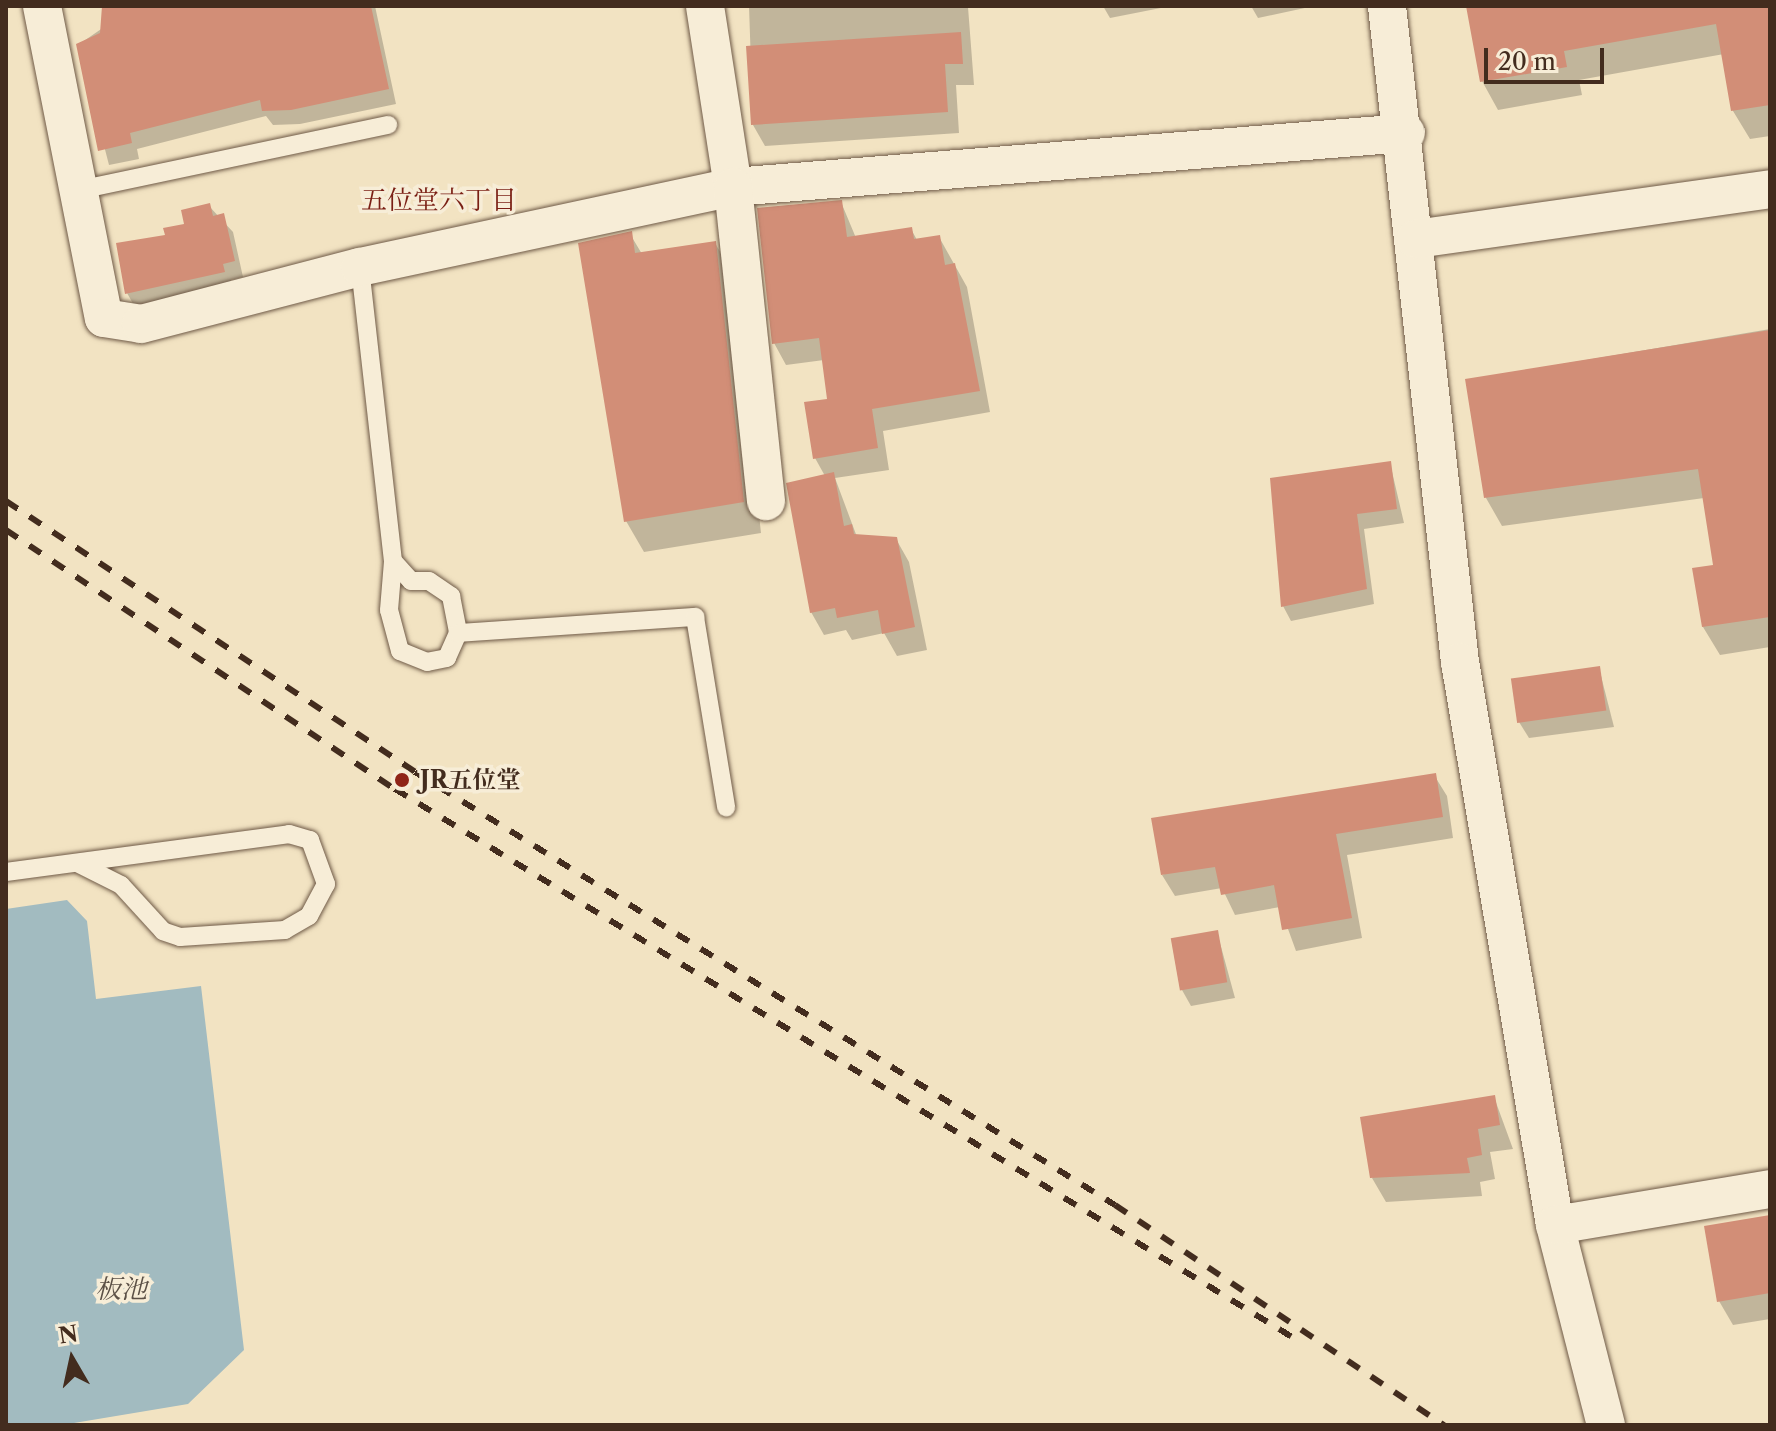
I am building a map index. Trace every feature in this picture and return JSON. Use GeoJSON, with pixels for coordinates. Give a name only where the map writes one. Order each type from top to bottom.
{"type":"FeatureCollection","features":[{"type":"Feature","properties":{"kind":"street"},"geometry":{"type":"LineString","coordinates":[[42,6],[104,318],[141,324],[360,267],[733,187],[1406,133]]}},
{"type":"Feature","properties":{"kind":"street"},"geometry":{"type":"LineString","coordinates":[[705,6],[733,187],[766,501]]}},
{"type":"Feature","properties":{"kind":"street"},"geometry":{"type":"LineString","coordinates":[[1387,6],[1406,133],[1460,662],[1555,1225],[1606,1425]]}},
{"type":"Feature","properties":{"kind":"street"},"geometry":{"type":"LineString","coordinates":[[1416,239],[1770,189]]}},
{"type":"Feature","properties":{"kind":"street"},"geometry":{"type":"LineString","coordinates":[[1555,1225],[1770,1189]]}},
{"type":"Feature","properties":{"kind":"lane"},"geometry":{"type":"LineString","coordinates":[[79,190],[388,125]]}},
{"type":"Feature","properties":{"kind":"lane"},"geometry":{"type":"LineString","coordinates":[[360,267],[393,561],[389,610],[400,651],[427,662],[447,658],[458,633],[451,596],[429,581],[411,581],[393,561]]}},
{"type":"Feature","properties":{"kind":"lane"},"geometry":{"type":"LineString","coordinates":[[458,633],[695,617],[726,807]]}},
{"type":"Feature","properties":{"kind":"lane"},"geometry":{"type":"LineString","coordinates":[[6,872],[289,834],[310,840],[326,884],[309,916],[285,930],[180,937],[163,931],[121,885],[77,863]]}},
{"type":"Feature","properties":{"kind":"water","name":"板池"},"geometry":{"type":"Polygon","coordinates":[[[67,900],[87,921],[96,999],[201,986],[244,1350],[188,1404],[62,1425],[6,1425],[6,909],[67,900]]]}},
{"type":"Feature","properties":{"kind":"building"},"geometry":{"type":"Polygon","coordinates":[[[102,6],[371,6],[389,89],[291,110],[262,111],[260,100],[130,133],[132,143],[98,151],[76,44],[100,33],[102,6]]]}},
{"type":"Feature","properties":{"kind":"building"},"geometry":{"type":"Polygon","coordinates":[[[1466,6],[1770,6],[1770,105],[1731,111],[1716,24],[1564,51],[1567,67],[1480,82],[1466,6]]]}},
{"type":"Feature","properties":{"kind":"building"},"geometry":{"type":"Polygon","coordinates":[[[961,32],[963,64],[945,64],[948,112],[751,125],[746,46],[961,32]]]}},
{"type":"Feature","properties":{"kind":"building"},"geometry":{"type":"Polygon","coordinates":[[[842,200],[847,237],[912,227],[914,239],[940,235],[945,265],[955,263],[980,391],[872,409],[878,448],[813,459],[804,402],[827,399],[819,338],[772,344],[757,208],[842,200]]]}},
{"type":"Feature","properties":{"kind":"building"},"geometry":{"type":"Polygon","coordinates":[[[210,203],[213,216],[224,213],[235,261],[223,264],[225,272],[125,294],[116,243],[165,235],[163,228],[184,224],[181,210],[210,203]]]}},
{"type":"Feature","properties":{"kind":"building"},"geometry":{"type":"Polygon","coordinates":[[[632,231],[635,253],[716,241],[744,502],[624,522],[578,243],[632,231]]]}},
{"type":"Feature","properties":{"kind":"building"},"geometry":{"type":"Polygon","coordinates":[[[1770,330],[1770,617],[1702,627],[1692,568],[1713,565],[1698,469],[1484,498],[1465,379],[1770,330]]]}},
{"type":"Feature","properties":{"kind":"building"},"geometry":{"type":"Polygon","coordinates":[[[1391,461],[1397,509],[1357,514],[1367,589],[1281,607],[1270,478],[1391,461]]]}},
{"type":"Feature","properties":{"kind":"building"},"geometry":{"type":"Polygon","coordinates":[[[834,472],[844,526],[852,524],[854,534],[897,537],[915,627],[882,634],[878,610],[837,618],[835,608],[810,613],[786,483],[834,472]]]}},
{"type":"Feature","properties":{"kind":"building"},"geometry":{"type":"Polygon","coordinates":[[[1600,666],[1606,711],[1517,723],[1511,679],[1600,666]]]}},
{"type":"Feature","properties":{"kind":"building"},"geometry":{"type":"Polygon","coordinates":[[[1436,773],[1443,817],[1336,834],[1352,918],[1282,930],[1274,885],[1221,895],[1215,867],[1161,875],[1151,818],[1436,773]]]}},
{"type":"Feature","properties":{"kind":"building"},"geometry":{"type":"Polygon","coordinates":[[[1218,930],[1227,982],[1180,991],[1171,938],[1218,930]]]}},
{"type":"Feature","properties":{"kind":"building"},"geometry":{"type":"Polygon","coordinates":[[[1495,1095],[1500,1125],[1478,1129],[1482,1155],[1467,1158],[1470,1173],[1370,1178],[1360,1117],[1495,1095]]]}},
{"type":"Feature","properties":{"kind":"building"},"geometry":{"type":"Polygon","coordinates":[[[1770,1215],[1770,1293],[1717,1302],[1704,1226],[1770,1215]]]}},
{"type":"Feature","properties":{"kind":"railway"},"geometry":{"type":"LineString","coordinates":[[6,501],[415,772],[1115,1205],[1444,1425]]}},
{"type":"Feature","properties":{"kind":"railway"},"geometry":{"type":"LineString","coordinates":[[6,530],[395,789],[1302,1343]]}},
{"type":"Feature","properties":{"kind":"place","name":"JR五位堂"},"geometry":{"type":"Point","coordinates":[402,780]}},
{"type":"Feature","properties":{"kind":"district","name":"五位堂六丁目"},"geometry":{"type":"Point","coordinates":[439,201]}}]}
